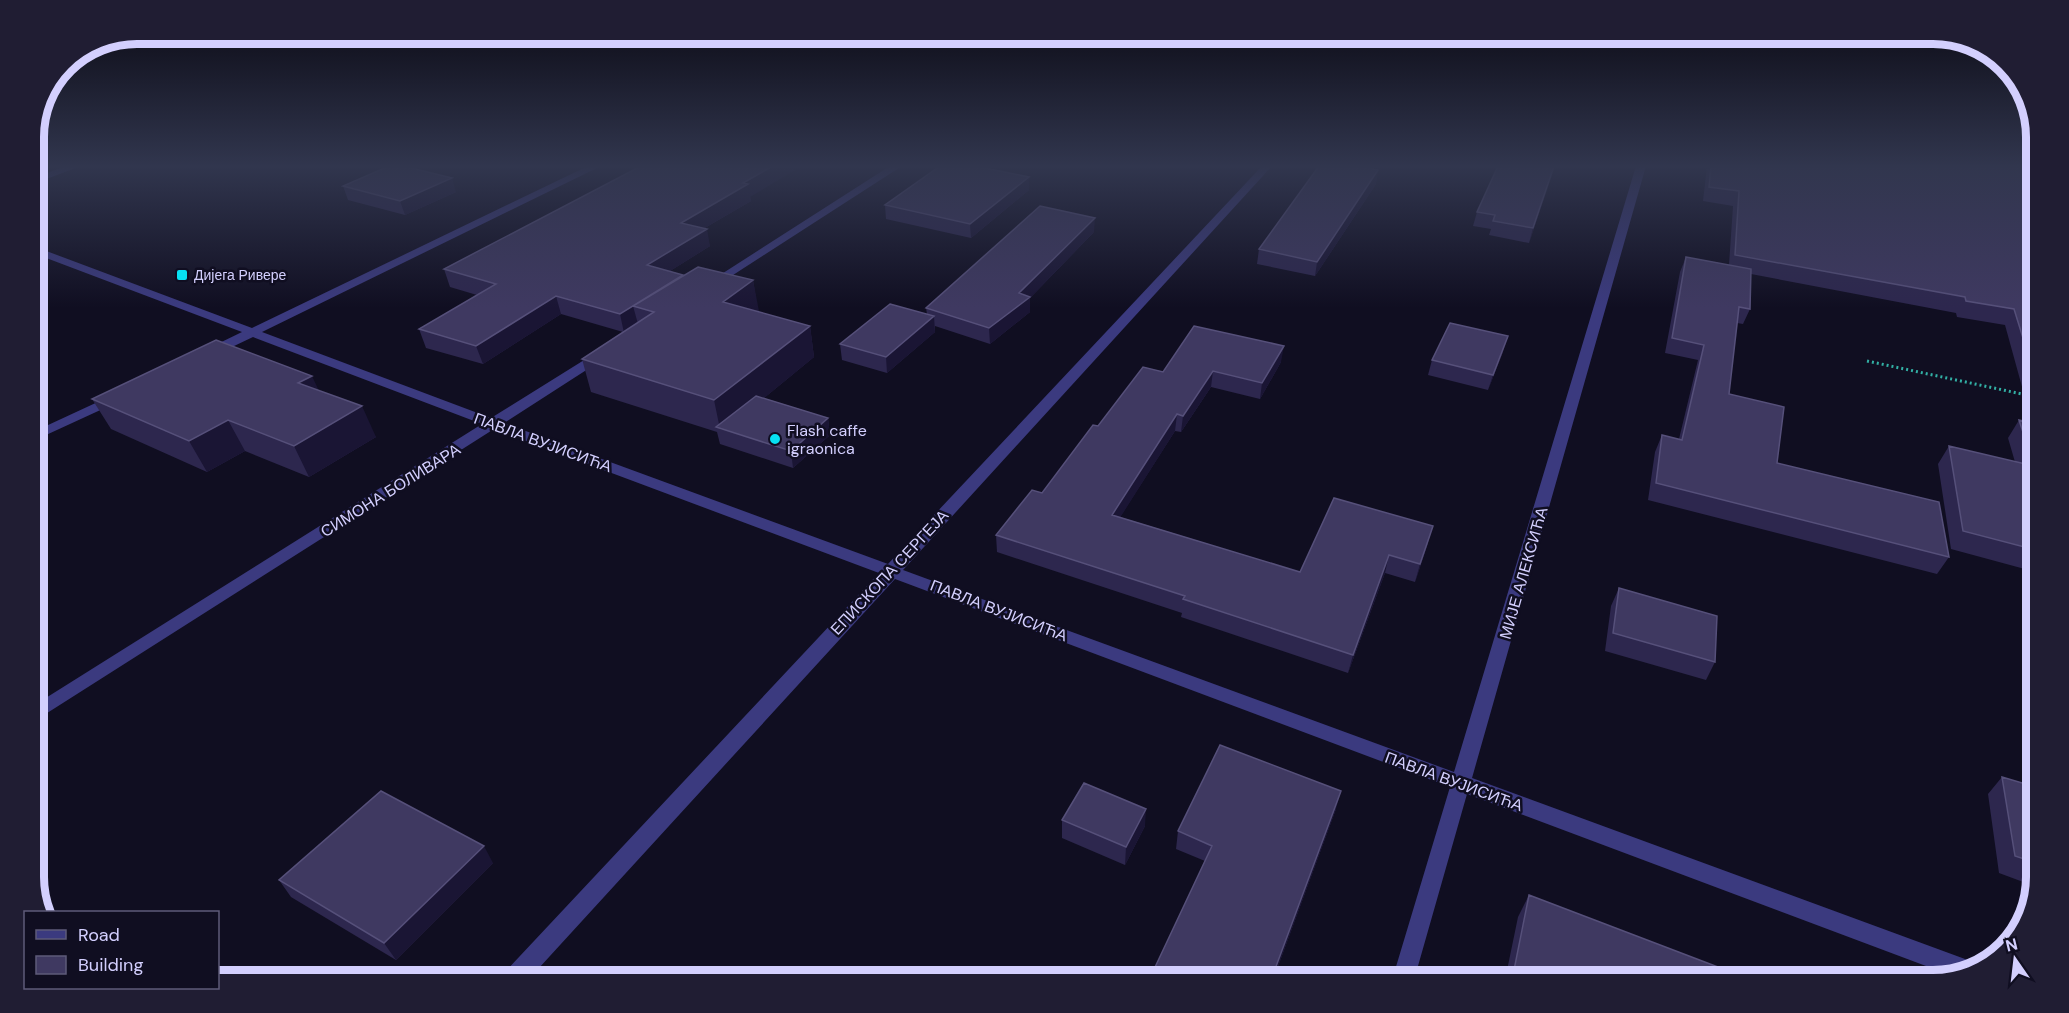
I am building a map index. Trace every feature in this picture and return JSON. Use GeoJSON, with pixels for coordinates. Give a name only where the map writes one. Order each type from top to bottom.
{"type":"FeatureCollection","features":[{"type":"Feature","properties":{"kind":"street"},"geometry":{"type":"LineString","coordinates":[[201,357],[498,213]]}},
{"type":"Feature","properties":{"kind":"street"},"geometry":{"type":"LineString","coordinates":[[700,292],[823,213]]}},
{"type":"Feature","properties":{"kind":"street","name":"ЕПИСКОПА СЕРГЕЈА"},"geometry":{"type":"LineString","coordinates":[[522,970],[1223,213]]}},
{"type":"Feature","properties":{"kind":"street","name":"МИЈЕ АЛЕКСИЋА"},"geometry":{"type":"LineString","coordinates":[[1406,970],[1627,213]]}},
{"type":"Feature","properties":{"kind":"street","name":"ПАВЛА ВУЈИСИЋА"},"geometry":{"type":"LineString","coordinates":[[44,253],[494,424],[1956,967]]}},
{"type":"Feature","properties":{"kind":"street","name":"СИМОНА БОЛИВАРА"},"geometry":{"type":"LineString","coordinates":[[44,708],[609,350]]}},
{"type":"Feature","properties":{"kind":"street"},"geometry":{"type":"LineString","coordinates":[[44,432],[127,392]]}},
{"type":"Feature","properties":{"kind":"path"},"geometry":{"type":"LineString","coordinates":[[1867,361],[2025,395]]}},
{"type":"Feature","properties":{"kind":"building"},"geometry":{"type":"Polygon","coordinates":[[[551,213],[698,213],[681,223],[707,229],[647,265],[683,275],[620,314],[556,296],[476,346],[419,329],[496,284],[444,269],[551,213]]]}},
{"type":"Feature","properties":{"kind":"building"},"geometry":{"type":"Polygon","coordinates":[[[922,213],[983,213],[970,224],[922,213]]]}},
{"type":"Feature","properties":{"kind":"building"},"geometry":{"type":"Polygon","coordinates":[[[1032,213],[1073,213],[1095,218],[1019,293],[1030,297],[989,328],[926,308],[1032,213]]]}},
{"type":"Feature","properties":{"kind":"building"},"geometry":{"type":"Polygon","coordinates":[[[1285,213],[1349,213],[1317,262],[1259,249],[1285,213]]]}},
{"type":"Feature","properties":{"kind":"building"},"geometry":{"type":"Polygon","coordinates":[[[1485,213],[1538,213],[1533,228],[1493,221],[1495,215],[1485,213]]]}},
{"type":"Feature","properties":{"kind":"building"},"geometry":{"type":"Polygon","coordinates":[[[1738,213],[2025,213],[2025,345],[2014,309],[1966,301],[1965,297],[1735,255],[1738,213]]]}},
{"type":"Feature","properties":{"kind":"building"},"geometry":{"type":"Polygon","coordinates":[[[1686,257],[1751,269],[1750,309],[1739,307],[1729,394],[1784,407],[1777,463],[1939,502],[1949,557],[1656,483],[1662,435],[1682,440],[1704,345],[1672,338],[1686,257]]]}},
{"type":"Feature","properties":{"kind":"building"},"geometry":{"type":"Polygon","coordinates":[[[698,267],[753,280],[723,302],[810,326],[714,400],[582,359],[654,312],[633,306],[698,267]]]}},
{"type":"Feature","properties":{"kind":"building"},"geometry":{"type":"Polygon","coordinates":[[[890,304],[934,316],[886,357],[840,344],[890,304]]]}},
{"type":"Feature","properties":{"kind":"building"},"geometry":{"type":"Polygon","coordinates":[[[1450,323],[1508,336],[1493,375],[1432,360],[1450,323]]]}},
{"type":"Feature","properties":{"kind":"building"},"geometry":{"type":"Polygon","coordinates":[[[1194,326],[1284,346],[1262,383],[1213,371],[1183,416],[1177,414],[1112,515],[1300,572],[1334,498],[1433,526],[1420,564],[1389,555],[1353,655],[1183,599],[1185,596],[996,535],[1032,490],[1042,493],[1093,425],[1098,426],[1143,367],[1163,372],[1194,326]]]}},
{"type":"Feature","properties":{"kind":"building"},"geometry":{"type":"Polygon","coordinates":[[[216,340],[312,376],[298,383],[362,406],[294,446],[228,420],[189,441],[92,399],[216,340]]]}},
{"type":"Feature","properties":{"kind":"building"},"geometry":{"type":"Polygon","coordinates":[[[756,396],[828,418],[791,451],[716,427],[756,396]]]}},
{"type":"Feature","properties":{"kind":"building"},"geometry":{"type":"Polygon","coordinates":[[[2019,420],[2025,422],[2025,440],[2019,420]]]}},
{"type":"Feature","properties":{"kind":"building"},"geometry":{"type":"Polygon","coordinates":[[[1949,446],[2025,464],[2026,547],[1963,531],[1949,446]]]}},
{"type":"Feature","properties":{"kind":"building"},"geometry":{"type":"Polygon","coordinates":[[[1619,588],[1717,616],[1715,662],[1613,633],[1619,588]]]}},
{"type":"Feature","properties":{"kind":"building"},"geometry":{"type":"Polygon","coordinates":[[[1220,745],[1341,791],[1275,970],[1154,970],[1212,846],[1178,831],[1220,745]]]}},
{"type":"Feature","properties":{"kind":"building"},"geometry":{"type":"Polygon","coordinates":[[[2002,777],[2026,784],[2026,860],[2015,856],[2002,777]]]}},
{"type":"Feature","properties":{"kind":"building"},"geometry":{"type":"Polygon","coordinates":[[[1084,783],[1146,809],[1126,847],[1062,820],[1084,783]]]}},
{"type":"Feature","properties":{"kind":"building"},"geometry":{"type":"Polygon","coordinates":[[[381,791],[484,846],[384,943],[279,880],[381,791]]]}},
{"type":"Feature","properties":{"kind":"building"},"geometry":{"type":"Polygon","coordinates":[[[1529,895],[1726,970],[1514,970],[1529,895]]]}},
{"type":"Feature","properties":{"kind":"place","name":"Дијега Ривере"},"geometry":{"type":"Point","coordinates":[182,275]}},
{"type":"Feature","properties":{"kind":"place","name":"Flash caffe igraonica"},"geometry":{"type":"Point","coordinates":[775,439]}}]}
